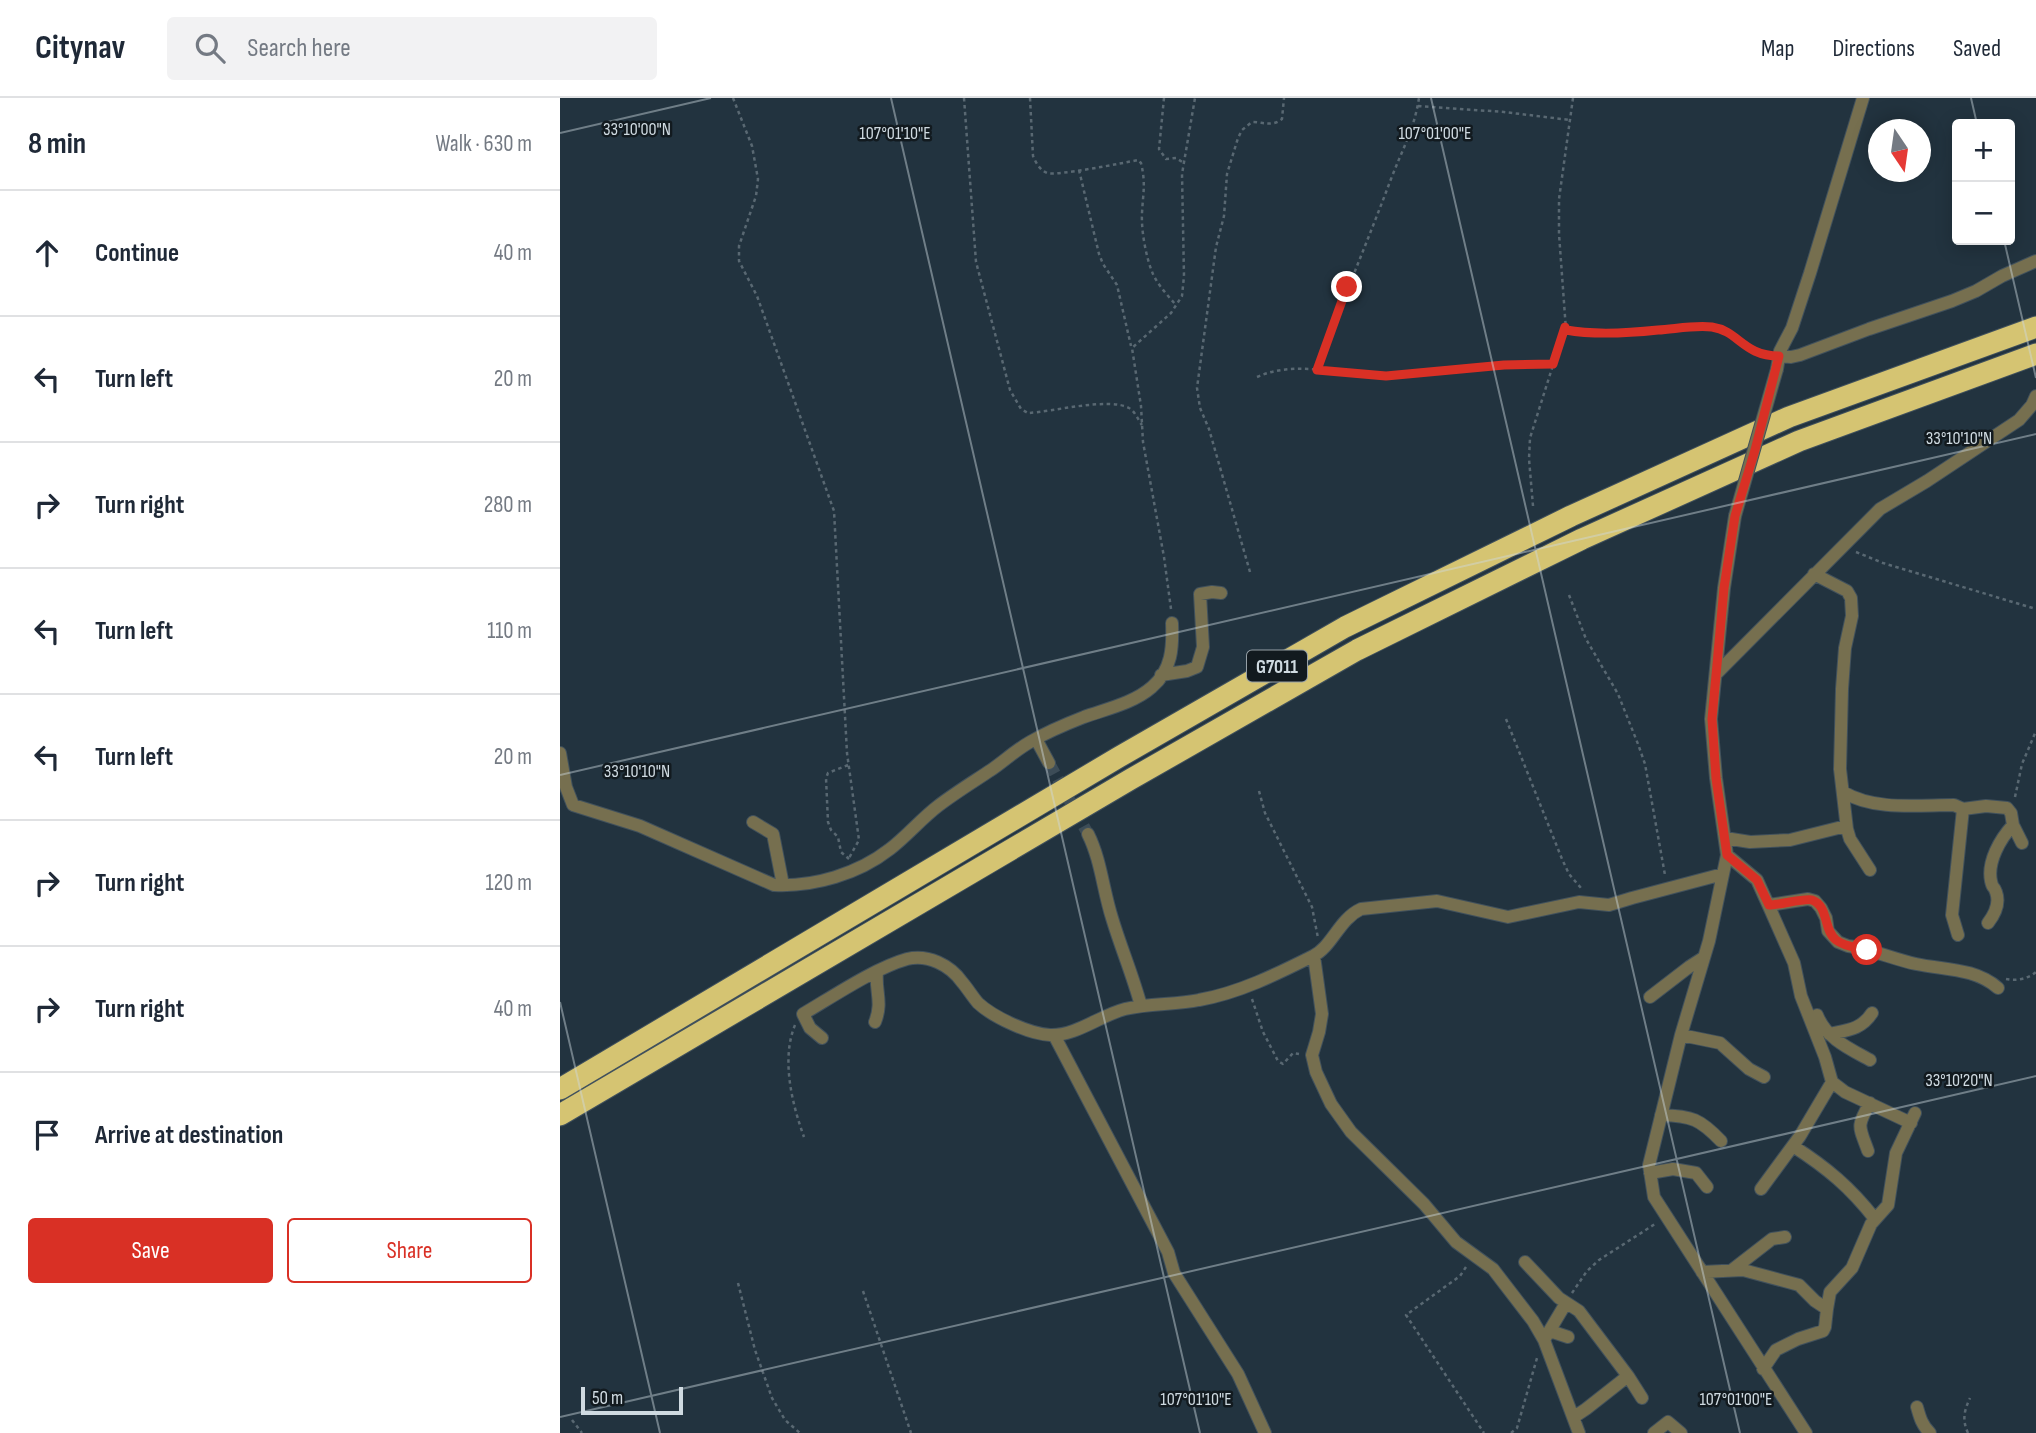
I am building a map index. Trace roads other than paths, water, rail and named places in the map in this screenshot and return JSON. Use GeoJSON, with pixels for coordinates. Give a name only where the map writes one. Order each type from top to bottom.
{"type":"FeatureCollection","features":[{"type":"Feature","properties":{"kind":"highway","name":"G7011"},"geometry":{"type":"LineString","coordinates":[[560,1088],[1119,757],[1345,628],[1571,516],[1789,417],[2036,327]]}},
{"type":"Feature","properties":{"kind":"highway","name":"G7011"},"geometry":{"type":"LineString","coordinates":[[560,1115],[1131,779],[1357,650],[1582,539],[1799,441],[2036,354]]}},
{"type":"Feature","properties":{"kind":"street"},"geometry":{"type":"LineString","coordinates":[[1806,1433],[1654,1197],[1649,1166],[1727,855],[1716,778],[1712,719],[1724,588],[1735,516],[1778,363],[1810,273],[1863,98]]}},
{"type":"Feature","properties":{"kind":"street"},"geometry":{"type":"LineString","coordinates":[[1778,363],[1952,301],[2036,261]]}},
{"type":"Feature","properties":{"kind":"street"},"geometry":{"type":"LineString","coordinates":[[1717,673],[1880,509],[2019,420],[2036,396]]}},
{"type":"Feature","properties":{"kind":"street"},"geometry":{"type":"LineString","coordinates":[[1814,574],[1847,591],[1851,598],[1852,616],[1845,648],[1842,689],[1840,769],[1846,826],[1850,839],[1870,870]]}},
{"type":"Feature","properties":{"kind":"street"},"geometry":{"type":"LineString","coordinates":[[1161,675],[1197,667],[1203,652],[1204,638],[1200,594],[1221,593]]}},
{"type":"Feature","properties":{"kind":"street"},"geometry":{"type":"LineString","coordinates":[[1172,623],[1172,651],[1181,672]]}},
{"type":"Feature","properties":{"kind":"street"},"geometry":{"type":"LineString","coordinates":[[560,753],[566,787],[573,805],[640,826],[774,884],[808,884],[842,874],[888,851],[937,807],[1036,739],[1151,688],[1161,675],[1172,651]]}},
{"type":"Feature","properties":{"kind":"street"},"geometry":{"type":"LineString","coordinates":[[1036,739],[1049,763]]}},
{"type":"Feature","properties":{"kind":"street"},"geometry":{"type":"LineString","coordinates":[[1843,792],[1851,797],[1877,803],[2007,808],[2022,843]]}},
{"type":"Feature","properties":{"kind":"street"},"geometry":{"type":"LineString","coordinates":[[1958,935],[1952,915],[1963,808]]}},
{"type":"Feature","properties":{"kind":"street"},"geometry":{"type":"LineString","coordinates":[[753,822],[773,834],[783,885]]}},
{"type":"Feature","properties":{"kind":"street"},"geometry":{"type":"LineString","coordinates":[[1988,923],[1995,914],[1997,900],[1990,867],[2006,832],[2013,825]]}},
{"type":"Feature","properties":{"kind":"street"},"geometry":{"type":"LineString","coordinates":[[1725,838],[1750,842],[1790,840],[1846,826]]}},
{"type":"Feature","properties":{"kind":"street"},"geometry":{"type":"LineString","coordinates":[[1088,834],[1095,848],[1112,919],[1141,1006]]}},
{"type":"Feature","properties":{"kind":"street"},"geometry":{"type":"LineString","coordinates":[[1727,855],[1757,880],[1769,905],[1795,968],[1801,996],[1832,1082],[1845,1092],[1913,1118],[1896,1153],[1888,1205],[1875,1219],[1852,1268],[1830,1292],[1827,1322],[1823,1331],[1783,1345],[1772,1354],[1763,1369]]}},
{"type":"Feature","properties":{"kind":"street"},"geometry":{"type":"LineString","coordinates":[[821,1038],[810,1027],[803,1014],[877,972],[908,959],[924,958],[935,961],[954,972],[977,1002],[986,1009],[1028,1030],[1054,1035],[1124,1009],[1199,1000],[1248,986],[1314,956],[1353,913],[1361,908],[1437,901],[1508,918],[1579,902],[1609,905],[1723,874]]}},
{"type":"Feature","properties":{"kind":"street"},"geometry":{"type":"LineString","coordinates":[[1769,905],[1808,899],[1815,901],[1826,918],[1828,931],[1838,942],[1916,964],[1983,976],[1995,986]]}},
{"type":"Feature","properties":{"kind":"street"},"geometry":{"type":"LineString","coordinates":[[1314,956],[1322,1014],[1312,1055],[1323,1089],[1350,1132],[1424,1204],[1456,1242],[1493,1269],[1545,1335],[1580,1433]]}},
{"type":"Feature","properties":{"kind":"street"},"geometry":{"type":"LineString","coordinates":[[1650,996],[1703,958]]}},
{"type":"Feature","properties":{"kind":"street"},"geometry":{"type":"LineString","coordinates":[[1795,968],[1804,978],[1822,1029],[1870,1060]]}},
{"type":"Feature","properties":{"kind":"street"},"geometry":{"type":"LineString","coordinates":[[875,1022],[880,1001],[877,972]]}},
{"type":"Feature","properties":{"kind":"street"},"geometry":{"type":"LineString","coordinates":[[1829,1034],[1860,1026],[1872,1013]]}},
{"type":"Feature","properties":{"kind":"street"},"geometry":{"type":"LineString","coordinates":[[1054,1035],[1168,1252],[1174,1273],[1238,1374],[1265,1433]]}},
{"type":"Feature","properties":{"kind":"street"},"geometry":{"type":"LineString","coordinates":[[1681,1035],[1720,1043],[1749,1069],[1764,1077]]}},
{"type":"Feature","properties":{"kind":"street"},"geometry":{"type":"LineString","coordinates":[[1761,1189],[1793,1146],[1832,1082]]}},
{"type":"Feature","properties":{"kind":"street"},"geometry":{"type":"LineString","coordinates":[[1868,1151],[1860,1121],[1870,1103]]}},
{"type":"Feature","properties":{"kind":"street"},"geometry":{"type":"LineString","coordinates":[[1661,1115],[1693,1119],[1705,1124],[1721,1141]]}},
{"type":"Feature","properties":{"kind":"street"},"geometry":{"type":"LineString","coordinates":[[1793,1146],[1836,1176],[1875,1219]]}},
{"type":"Feature","properties":{"kind":"street"},"geometry":{"type":"LineString","coordinates":[[1650,1173],[1673,1169],[1696,1173],[1707,1187]]}},
{"type":"Feature","properties":{"kind":"street"},"geometry":{"type":"LineString","coordinates":[[1732,1270],[1772,1239],[1785,1237]]}},
{"type":"Feature","properties":{"kind":"street"},"geometry":{"type":"LineString","coordinates":[[1525,1262],[1581,1315],[1642,1398]]}},
{"type":"Feature","properties":{"kind":"street"},"geometry":{"type":"LineString","coordinates":[[1702,1272],[1743,1270],[1799,1285],[1827,1309]]}},
{"type":"Feature","properties":{"kind":"street"},"geometry":{"type":"LineString","coordinates":[[1545,1335],[1566,1303]]}},
{"type":"Feature","properties":{"kind":"street"},"geometry":{"type":"LineString","coordinates":[[1545,1335],[1567,1337]]}},
{"type":"Feature","properties":{"kind":"street"},"geometry":{"type":"LineString","coordinates":[[1574,1417],[1628,1376]]}},
{"type":"Feature","properties":{"kind":"street"},"geometry":{"type":"LineString","coordinates":[[1917,1406],[1921,1421],[1930,1433]]}},
{"type":"Feature","properties":{"kind":"street"},"geometry":{"type":"LineString","coordinates":[[1654,1433],[1668,1422],[1681,1433]]}},
{"type":"Feature","properties":{"kind":"tunnel"},"geometry":{"type":"LineString","coordinates":[[1049,763],[1088,834]]}}]}
